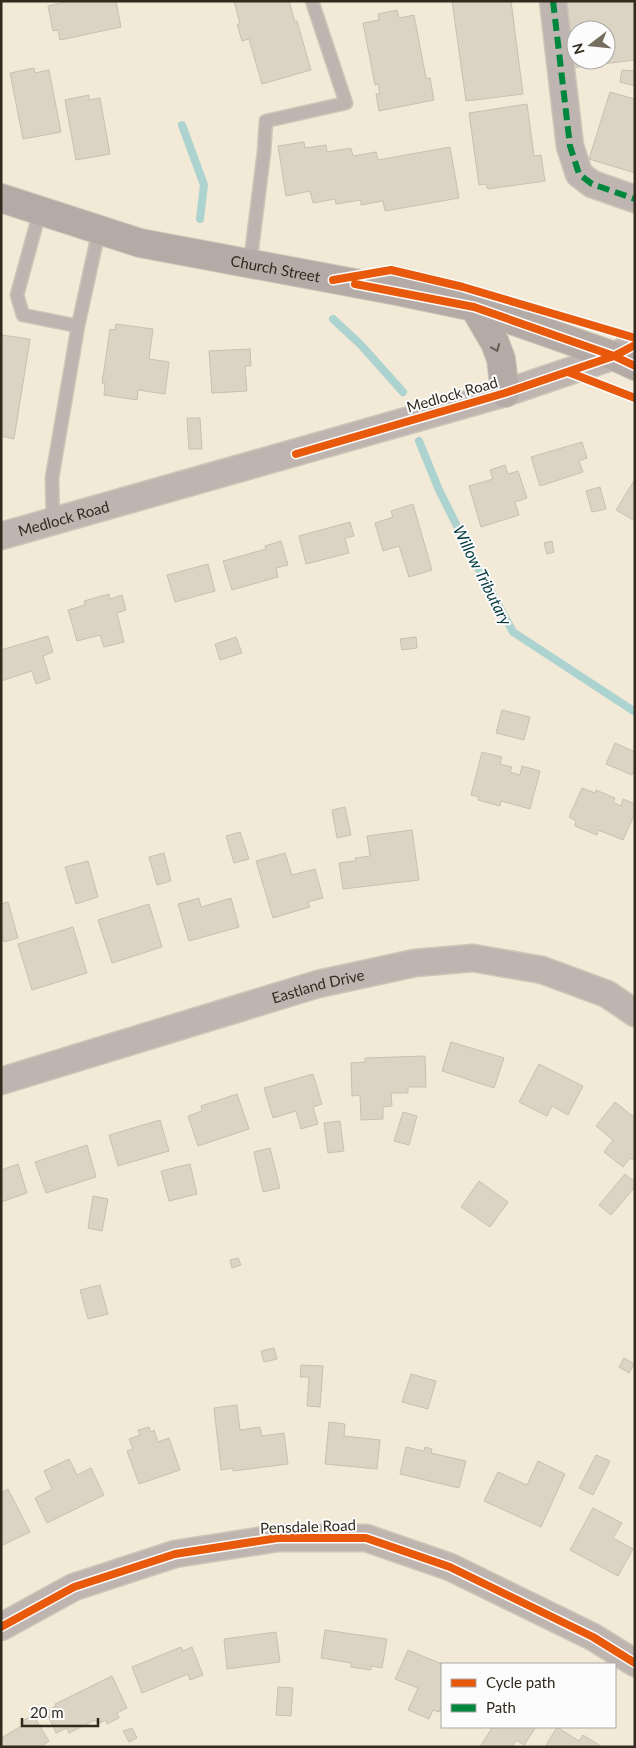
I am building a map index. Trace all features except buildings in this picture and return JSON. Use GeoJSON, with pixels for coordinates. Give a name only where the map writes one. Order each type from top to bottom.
{"type":"FeatureCollection","features":[{"type":"Feature","properties":{"kind":"main road","name":"Church Street"},"geometry":{"type":"LineString","coordinates":[[1,198],[140,243],[474,306],[628,356]]}},
{"type":"Feature","properties":{"kind":"main road"},"geometry":{"type":"LineString","coordinates":[[474,306],[495,343],[501,359],[505,394]]}},
{"type":"Feature","properties":{"kind":"street"},"geometry":{"type":"LineString","coordinates":[[553,1],[570,146],[579,174],[592,184],[635,199]]}},
{"type":"Feature","properties":{"kind":"street","name":"Medlock Road"},"geometry":{"type":"LineString","coordinates":[[1,536],[505,394],[628,356]]}},
{"type":"Feature","properties":{"kind":"street","name":"Eastland Drive"},"geometry":{"type":"LineString","coordinates":[[1,1081],[318,984],[415,963],[473,958],[542,970],[607,994],[635,1013]]}},
{"type":"Feature","properties":{"kind":"street","name":"Pensdale Road"},"geometry":{"type":"LineString","coordinates":[[1,1627],[74,1587],[175,1554],[278,1538],[366,1538],[450,1567],[593,1637],[635,1663]]}},
{"type":"Feature","properties":{"kind":"lane"},"geometry":{"type":"LineString","coordinates":[[250,264],[266,121],[346,103],[312,1]]}},
{"type":"Feature","properties":{"kind":"lane"},"geometry":{"type":"LineString","coordinates":[[40,211],[17,295],[23,315],[78,326]]}},
{"type":"Feature","properties":{"kind":"lane"},"geometry":{"type":"LineString","coordinates":[[53,522],[52,478],[78,326],[99,230]]}},
{"type":"Feature","properties":{"kind":"waterway","name":"Willow Tributary"},"geometry":{"type":"LineString","coordinates":[[182,125],[204,185],[200,219]]}},
{"type":"Feature","properties":{"kind":"waterway","name":"Willow Tributary"},"geometry":{"type":"LineString","coordinates":[[333,319],[360,344],[403,392]]}},
{"type":"Feature","properties":{"kind":"waterway","name":"Willow Tributary"},"geometry":{"type":"LineString","coordinates":[[419,441],[439,490],[513,632],[635,712]]}},
{"type":"Feature","properties":{"kind":"marked path"},"geometry":{"type":"LineString","coordinates":[[553,1],[570,146],[579,174],[592,184],[635,199]]}},
{"type":"Feature","properties":{"kind":"cycle path"},"geometry":{"type":"LineString","coordinates":[[333,280],[391,270],[463,287],[635,338]]}},
{"type":"Feature","properties":{"kind":"cycle path"},"geometry":{"type":"LineString","coordinates":[[355,284],[474,307],[614,356],[635,366]]}},
{"type":"Feature","properties":{"kind":"cycle path"},"geometry":{"type":"LineString","coordinates":[[296,454],[505,393],[614,356],[635,345]]}},
{"type":"Feature","properties":{"kind":"cycle path"},"geometry":{"type":"LineString","coordinates":[[568,372],[635,398]]}},
{"type":"Feature","properties":{"kind":"cycle path"},"geometry":{"type":"LineString","coordinates":[[1,1627],[74,1587],[175,1554],[278,1538],[366,1538],[450,1567],[593,1637],[635,1663]]}}]}
